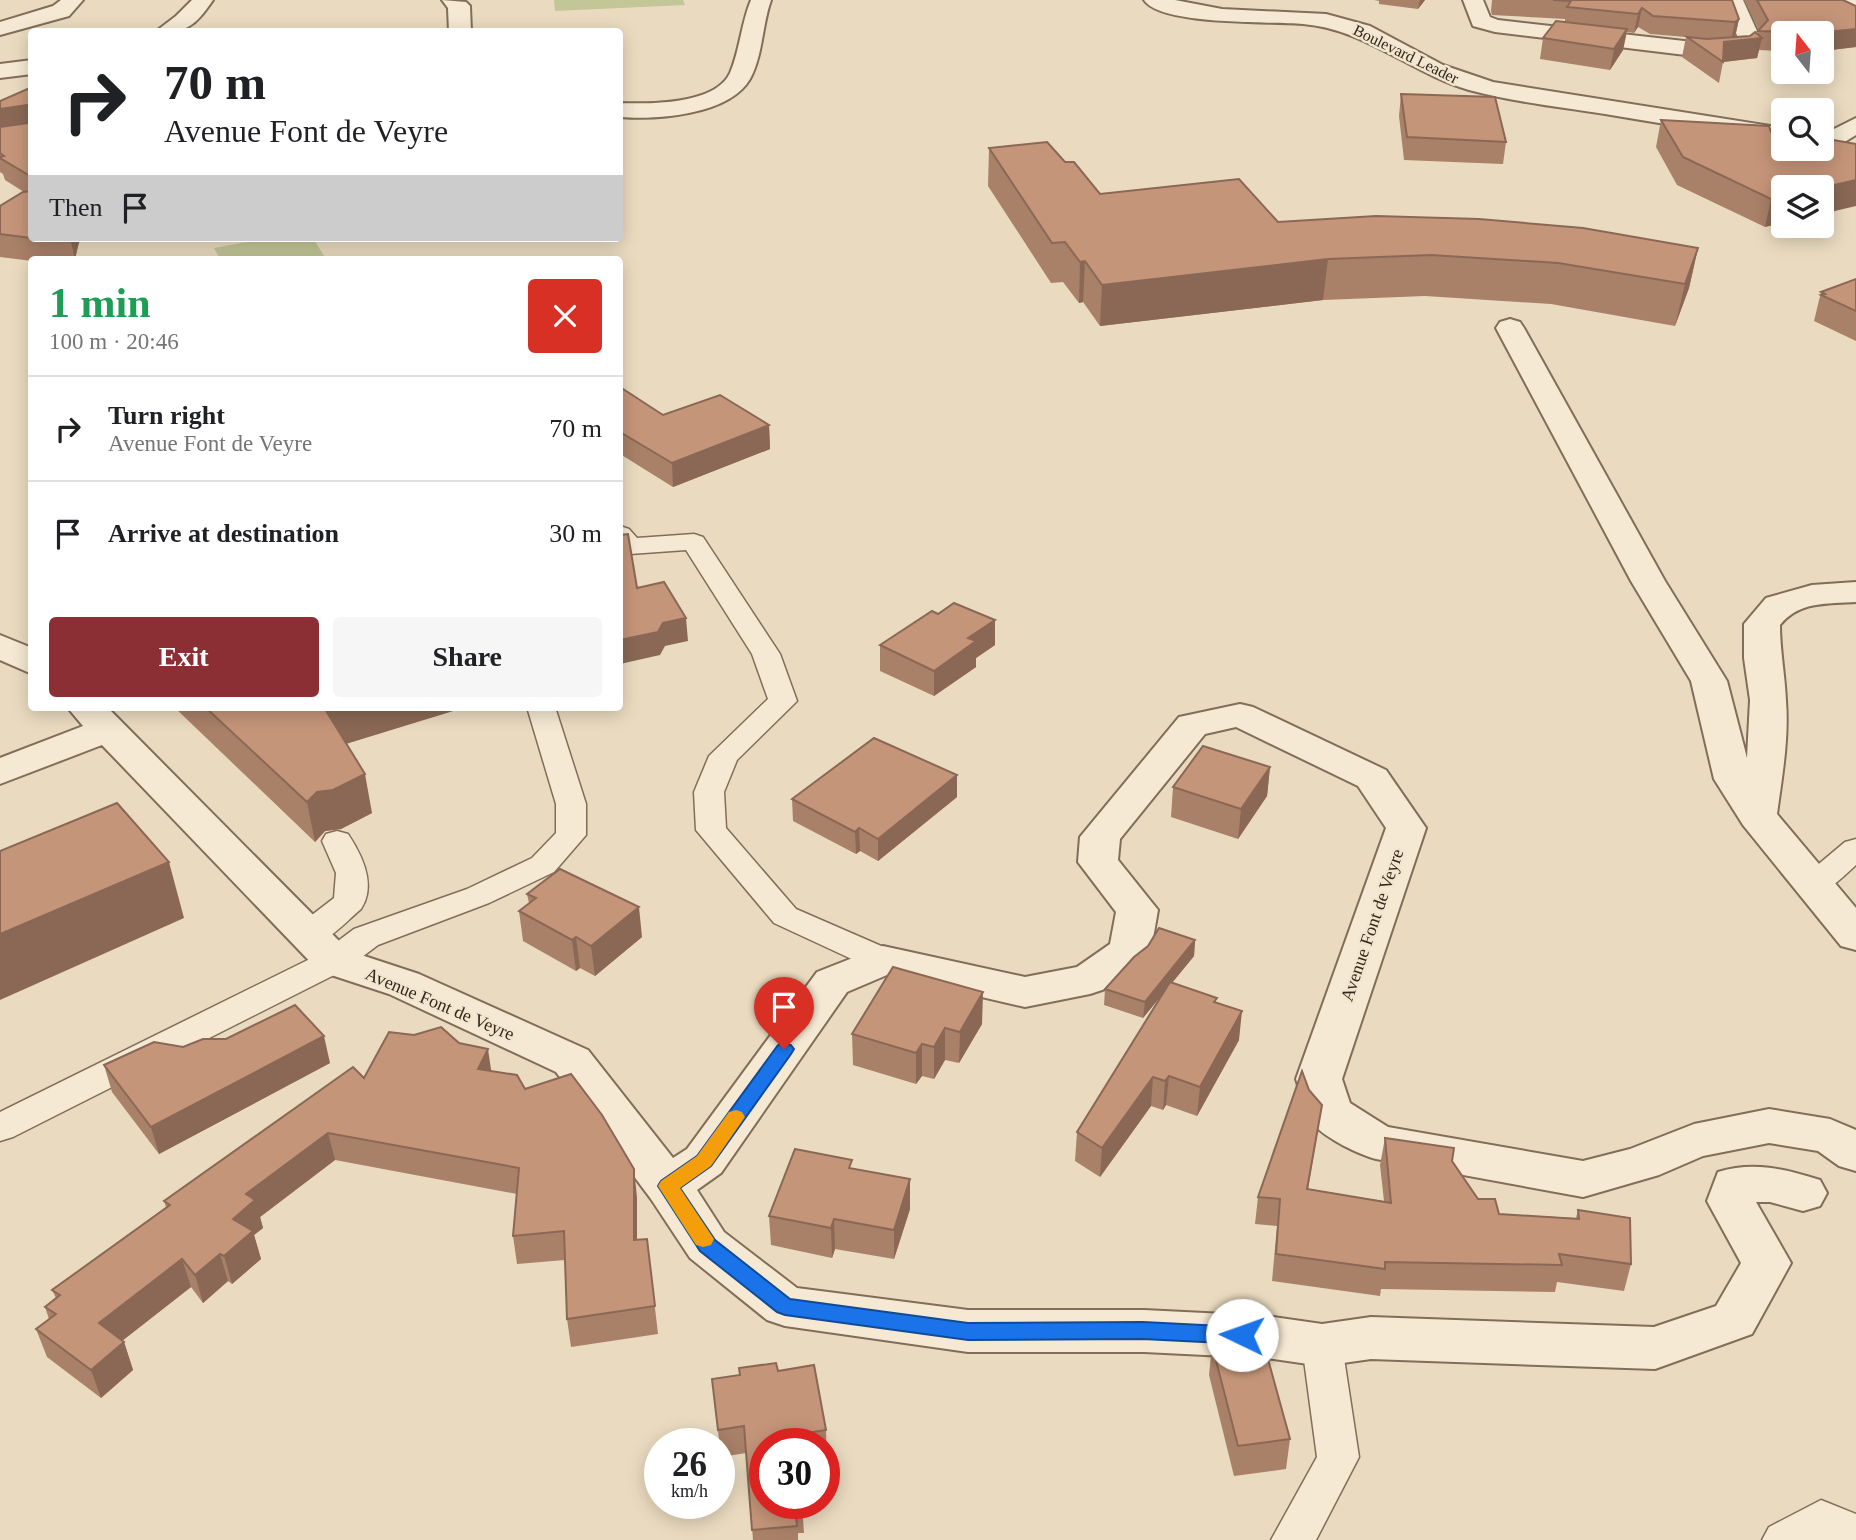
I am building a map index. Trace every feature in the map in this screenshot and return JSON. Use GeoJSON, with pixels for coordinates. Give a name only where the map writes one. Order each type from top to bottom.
{"type":"FeatureCollection","features":[{"type":"Feature","properties":{"kind":"street"},"geometry":{"type":"LineString","coordinates":[[0,29],[61,11],[72,0]]}},
{"type":"Feature","properties":{"kind":"street"},"geometry":{"type":"LineString","coordinates":[[173,28],[184,21],[204,0]]}},
{"type":"Feature","properties":{"kind":"street"},"geometry":{"type":"LineString","coordinates":[[452,0],[459,6],[460,28]]}},
{"type":"Feature","properties":{"kind":"street"},"geometry":{"type":"LineString","coordinates":[[623,111],[697,104],[726,92],[739,79],[761,0]]}},
{"type":"Feature","properties":{"kind":"street","name":"Boulevard Leader"},"geometry":{"type":"LineString","coordinates":[[1154,0],[1173,7],[1229,16],[1337,22],[1366,31],[1426,65],[1465,82],[1506,92],[1771,133]]}},
{"type":"Feature","properties":{"kind":"street"},"geometry":{"type":"LineString","coordinates":[[1476,7],[1712,34],[1723,30],[1723,22],[1713,0]]}},
{"type":"Feature","properties":{"kind":"street"},"geometry":{"type":"LineString","coordinates":[[1476,7],[1515,30],[1702,50],[1737,49],[1750,40],[1733,0]]}},
{"type":"Feature","properties":{"kind":"street"},"geometry":{"type":"LineString","coordinates":[[1476,7],[1500,2]]}},
{"type":"Feature","properties":{"kind":"street"},"geometry":{"type":"LineString","coordinates":[[1841,3],[1856,3]]}},
{"type":"Feature","properties":{"kind":"street"},"geometry":{"type":"LineString","coordinates":[[1841,3],[1856,18]]}},
{"type":"Feature","properties":{"kind":"street"},"geometry":{"type":"LineString","coordinates":[[0,71],[28,68]]}},
{"type":"Feature","properties":{"kind":"street"},"geometry":{"type":"LineString","coordinates":[[1834,136],[1856,125]]}},
{"type":"Feature","properties":{"kind":"street"},"geometry":{"type":"LineString","coordinates":[[1834,142],[1856,146]]}},
{"type":"Feature","properties":{"kind":"street"},"geometry":{"type":"LineString","coordinates":[[1510,328],[1648,581],[1709,681],[1733,779],[1757,816],[1856,936]]}},
{"type":"Feature","properties":{"kind":"street"},"geometry":{"type":"LineString","coordinates":[[1757,816],[1768,745],[1768,699],[1762,658],[1762,624],[1778,605],[1812,595],[1856,592]]}},
{"type":"Feature","properties":{"kind":"street"},"geometry":{"type":"LineString","coordinates":[[0,646],[28,661]]}},
{"type":"Feature","properties":{"kind":"street","name":"Avenue Font de Veyre"},"geometry":{"type":"LineString","coordinates":[[883,960],[1025,992],[1090,979],[1130,950],[1137,910],[1098,862],[1100,837],[1192,725],[1240,715],[1372,778],[1406,828],[1319,1079],[1330,1113],[1377,1142],[1583,1179],[1642,1163],[1694,1141],[1769,1126],[1830,1136],[1856,1154]]}},
{"type":"Feature","properties":{"kind":"street"},"geometry":{"type":"LineString","coordinates":[[0,772],[97,718]]}},
{"type":"Feature","properties":{"kind":"street","name":"Avenue Font de Veyre"},"geometry":{"type":"LineString","coordinates":[[97,718],[321,948],[572,1061],[668,1186],[707,1245],[785,1306],[968,1331],[1143,1331],[1266,1336],[1322,1345],[1371,1338],[1655,1348],[1734,1320],[1766,1263],[1731,1200],[1735,1185],[1770,1184],[1803,1193]]}},
{"type":"Feature","properties":{"kind":"street"},"geometry":{"type":"LineString","coordinates":[[668,1186],[704,1161],[832,982],[883,960]]}},
{"type":"Feature","properties":{"kind":"lane"},"geometry":{"type":"LineString","coordinates":[[623,537],[631,546],[694,542],[766,654],[783,701],[723,756],[709,792],[711,830],[785,916],[883,960]]}},
{"type":"Feature","properties":{"kind":"lane"},"geometry":{"type":"LineString","coordinates":[[0,1128],[321,948],[366,937],[478,896],[543,865],[571,835],[570,804],[542,711]]}},
{"type":"Feature","properties":{"kind":"lane"},"geometry":{"type":"LineString","coordinates":[[321,948],[350,902],[352,873],[337,841]]}},
{"type":"Feature","properties":{"kind":"lane"},"geometry":{"type":"LineString","coordinates":[[1813,885],[1856,849]]}},
{"type":"Feature","properties":{"kind":"lane"},"geometry":{"type":"LineString","coordinates":[[1293,1540],[1316,1503],[1338,1457],[1322,1345]]}},
{"type":"Feature","properties":{"kind":"lane"},"geometry":{"type":"LineString","coordinates":[[1784,1540],[1821,1519],[1856,1533]]}},
{"type":"Feature","properties":{"kind":"green space"},"geometry":{"type":"Polygon","coordinates":[[[554,0],[683,0],[685,5],[555,11],[554,0]]]}},
{"type":"Feature","properties":{"kind":"green space"},"geometry":{"type":"Polygon","coordinates":[[[247,242],[315,242],[324,256],[218,256],[214,248],[247,242]]]}},
{"type":"Feature","properties":{"kind":"building"},"geometry":{"type":"Polygon","coordinates":[[[1553,0],[1732,0],[1739,19],[1735,22],[1653,16],[1642,8],[1638,14],[1567,7],[1571,1],[1553,0]]]}},
{"type":"Feature","properties":{"kind":"building"},"geometry":{"type":"Polygon","coordinates":[[[1757,0],[1843,0],[1856,6],[1856,29],[1834,31],[1834,21],[1771,21],[1771,31],[1758,31],[1768,20],[1757,0]]]}},
{"type":"Feature","properties":{"kind":"building"},"geometry":{"type":"Polygon","coordinates":[[[1556,21],[1627,29],[1614,49],[1543,38],[1556,21]]]}},
{"type":"Feature","properties":{"kind":"building"},"geometry":{"type":"Polygon","coordinates":[[[1755,32],[1762,38],[1724,42],[1723,62],[1687,37],[1707,39],[1750,36],[1755,32]]]}},
{"type":"Feature","properties":{"kind":"building"},"geometry":{"type":"Polygon","coordinates":[[[28,89],[28,105],[0,109],[0,101],[28,89]]]}},
{"type":"Feature","properties":{"kind":"building"},"geometry":{"type":"Polygon","coordinates":[[[1401,94],[1495,97],[1506,142],[1407,137],[1401,94]]]}},
{"type":"Feature","properties":{"kind":"building"},"geometry":{"type":"Polygon","coordinates":[[[1661,120],[1769,126],[1771,161],[1834,161],[1834,140],[1856,144],[1856,180],[1834,185],[1834,175],[1771,175],[1771,199],[1683,157],[1661,120]]]}},
{"type":"Feature","properties":{"kind":"building"},"geometry":{"type":"Polygon","coordinates":[[[28,123],[28,175],[0,158],[4,156],[0,153],[0,127],[28,123]]]}},
{"type":"Feature","properties":{"kind":"building"},"geometry":{"type":"Polygon","coordinates":[[[1047,142],[1065,162],[1074,162],[1100,194],[1239,179],[1278,222],[1376,216],[1479,219],[1583,228],[1698,248],[1685,284],[1558,263],[1431,255],[1328,259],[1102,285],[1085,261],[1080,262],[1065,242],[1052,243],[989,148],[1047,142]]]}},
{"type":"Feature","properties":{"kind":"building"},"geometry":{"type":"Polygon","coordinates":[[[28,191],[28,238],[0,234],[0,206],[28,191]]]}},
{"type":"Feature","properties":{"kind":"building"},"geometry":{"type":"Polygon","coordinates":[[[1856,279],[1856,311],[1821,295],[1825,294],[1821,292],[1856,279]]]}},
{"type":"Feature","properties":{"kind":"building"},"geometry":{"type":"Polygon","coordinates":[[[623,389],[663,415],[720,395],[769,425],[672,463],[623,434],[623,389]]]}},
{"type":"Feature","properties":{"kind":"building"},"geometry":{"type":"Polygon","coordinates":[[[628,534],[637,588],[664,582],[686,618],[663,623],[658,632],[623,639],[623,535],[628,534]]]}},
{"type":"Feature","properties":{"kind":"building"},"geometry":{"type":"Polygon","coordinates":[[[954,603],[995,620],[968,638],[976,641],[934,671],[880,645],[932,611],[938,614],[954,603]]]}},
{"type":"Feature","properties":{"kind":"building"},"geometry":{"type":"Polygon","coordinates":[[[209,711],[326,711],[365,774],[333,790],[317,792],[307,802],[209,711]]]}},
{"type":"Feature","properties":{"kind":"building"},"geometry":{"type":"Polygon","coordinates":[[[874,738],[957,775],[878,839],[859,828],[855,832],[792,799],[874,738]]]}},
{"type":"Feature","properties":{"kind":"building"},"geometry":{"type":"Polygon","coordinates":[[[1203,746],[1270,767],[1241,809],[1173,787],[1203,746]]]}},
{"type":"Feature","properties":{"kind":"building"},"geometry":{"type":"Polygon","coordinates":[[[117,803],[169,862],[0,934],[0,851],[117,803]]]}},
{"type":"Feature","properties":{"kind":"building"},"geometry":{"type":"Polygon","coordinates":[[[560,869],[639,907],[591,946],[576,937],[572,940],[519,911],[536,898],[527,894],[560,869]]]}},
{"type":"Feature","properties":{"kind":"building"},"geometry":{"type":"Polygon","coordinates":[[[1159,928],[1195,940],[1145,1002],[1105,989],[1134,957],[1148,946],[1159,928]]]}},
{"type":"Feature","properties":{"kind":"building"},"geometry":{"type":"Polygon","coordinates":[[[893,967],[983,992],[960,1032],[945,1028],[934,1047],[922,1044],[916,1053],[852,1034],[893,967]]]}},
{"type":"Feature","properties":{"kind":"building"},"geometry":{"type":"Polygon","coordinates":[[[1170,982],[1217,998],[1214,1002],[1242,1011],[1200,1087],[1169,1076],[1165,1081],[1153,1077],[1102,1148],[1077,1132],[1170,982]]]}},
{"type":"Feature","properties":{"kind":"building"},"geometry":{"type":"Polygon","coordinates":[[[295,1005],[324,1036],[151,1127],[104,1065],[154,1042],[183,1047],[203,1039],[226,1039],[295,1005]]]}},
{"type":"Feature","properties":{"kind":"building"},"geometry":{"type":"Polygon","coordinates":[[[441,1027],[459,1043],[488,1049],[478,1069],[517,1075],[525,1089],[571,1074],[602,1115],[634,1169],[634,1240],[647,1239],[655,1306],[567,1319],[564,1231],[513,1236],[519,1168],[328,1133],[246,1194],[255,1200],[233,1219],[253,1231],[224,1256],[220,1254],[195,1275],[182,1259],[99,1323],[124,1342],[91,1370],[36,1329],[56,1314],[45,1307],[60,1295],[52,1290],[170,1205],[164,1201],[353,1067],[364,1078],[389,1032],[414,1035],[441,1027]]]}},
{"type":"Feature","properties":{"kind":"building"},"geometry":{"type":"Polygon","coordinates":[[[1302,1071],[1309,1090],[1322,1105],[1307,1189],[1391,1203],[1385,1138],[1454,1148],[1452,1161],[1478,1199],[1495,1199],[1499,1214],[1579,1219],[1578,1210],[1630,1218],[1631,1264],[1559,1254],[1562,1265],[1385,1262],[1385,1269],[1276,1254],[1280,1199],[1258,1197],[1302,1071]]]}},
{"type":"Feature","properties":{"kind":"building"},"geometry":{"type":"Polygon","coordinates":[[[795,1149],[852,1160],[849,1168],[910,1179],[894,1230],[834,1219],[831,1228],[769,1216],[795,1149]]]}},
{"type":"Feature","properties":{"kind":"building"},"geometry":{"type":"Polygon","coordinates":[[[1263,1341],[1290,1439],[1238,1446],[1212,1345],[1263,1341]]]}},
{"type":"Feature","properties":{"kind":"building"},"geometry":{"type":"Polygon","coordinates":[[[776,1363],[778,1371],[814,1365],[826,1428],[749,1428],[749,1491],[744,1426],[718,1428],[712,1379],[740,1375],[739,1368],[776,1363]]]}},
{"type":"Feature","properties":{"kind":"building"},"geometry":{"type":"Polygon","coordinates":[[[751,1519],[796,1519],[797,1526],[752,1530],[751,1519]]]}},
{"type":"Feature","properties":{"kind":"slow traffic"},"geometry":{"type":"LineString","coordinates":[[703,1239],[668,1186],[704,1161],[736,1117]]}},
{"type":"Feature","properties":{"kind":"route"},"geometry":{"type":"LineString","coordinates":[[784,1049],[704,1161],[668,1186],[707,1245],[785,1306],[968,1331],[1143,1331],[1242,1335]]}}]}
